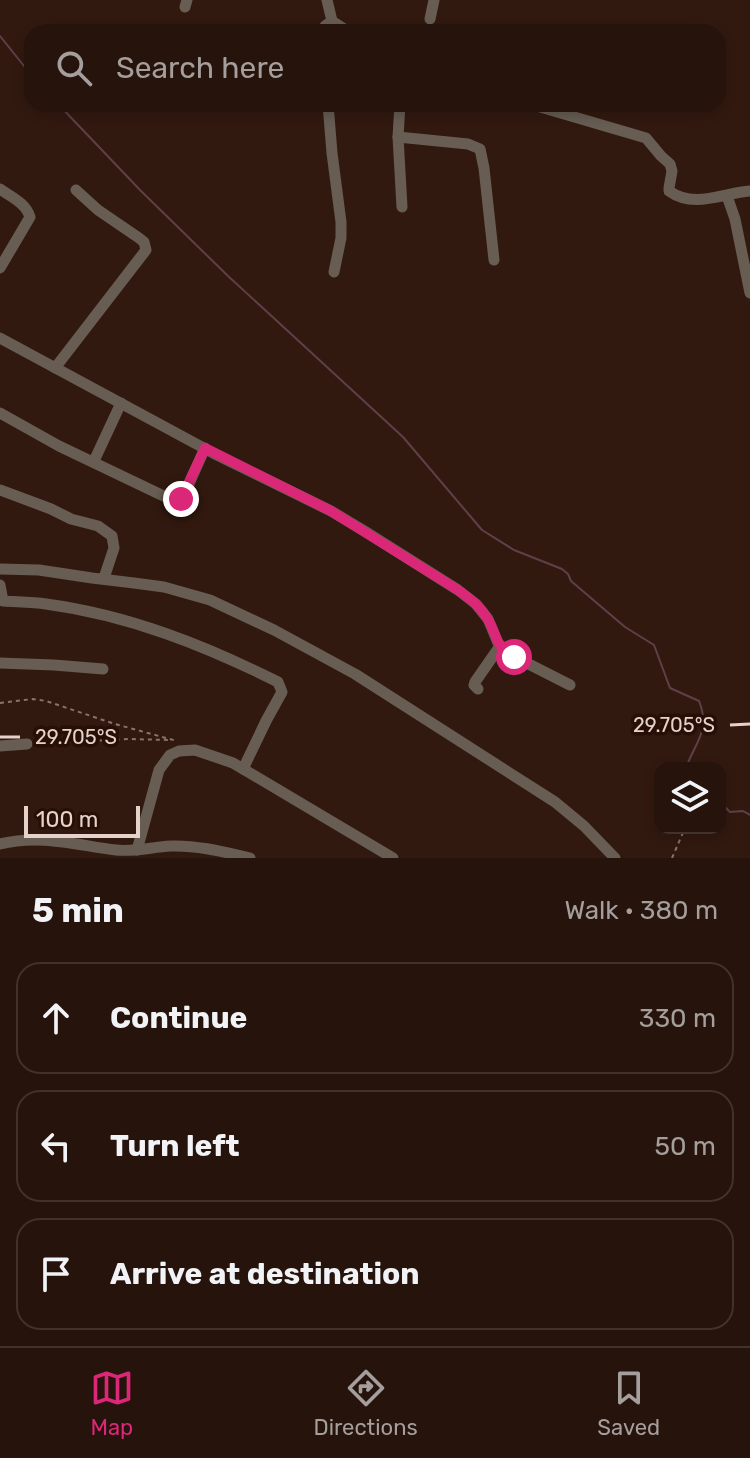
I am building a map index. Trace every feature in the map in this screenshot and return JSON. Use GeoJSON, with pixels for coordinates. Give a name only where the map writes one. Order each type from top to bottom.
{"type":"FeatureCollection","features":[{"type":"Feature","properties":{"kind":"street"},"geometry":{"type":"LineString","coordinates":[[327,0],[332,21],[337,24]]}},
{"type":"Feature","properties":{"kind":"street"},"geometry":{"type":"LineString","coordinates":[[430,19],[434,0]]}},
{"type":"Feature","properties":{"kind":"street"},"geometry":{"type":"LineString","coordinates":[[328,24],[332,21]]}},
{"type":"Feature","properties":{"kind":"street"},"geometry":{"type":"LineString","coordinates":[[329,112],[341,222],[334,272]]}},
{"type":"Feature","properties":{"kind":"street"},"geometry":{"type":"LineString","coordinates":[[400,112],[402,207]]}},
{"type":"Feature","properties":{"kind":"street"},"geometry":{"type":"LineString","coordinates":[[557,112],[646,138],[670,164],[669,191],[676,195],[702,199],[750,191]]}},
{"type":"Feature","properties":{"kind":"street"},"geometry":{"type":"LineString","coordinates":[[398,137],[468,144],[480,149],[494,260]]}},
{"type":"Feature","properties":{"kind":"street"},"geometry":{"type":"LineString","coordinates":[[0,189],[24,206],[30,217],[0,268]]}},
{"type":"Feature","properties":{"kind":"street"},"geometry":{"type":"LineString","coordinates":[[55,368],[146,250],[139,238],[98,210],[76,190]]}},
{"type":"Feature","properties":{"kind":"street"},"geometry":{"type":"LineString","coordinates":[[727,196],[734,211],[750,293]]}},
{"type":"Feature","properties":{"kind":"street"},"geometry":{"type":"LineString","coordinates":[[0,338],[205,448],[331,511],[476,604],[507,653],[570,685]]}},
{"type":"Feature","properties":{"kind":"street"},"geometry":{"type":"LineString","coordinates":[[94,461],[121,403]]}},
{"type":"Feature","properties":{"kind":"street"},"geometry":{"type":"LineString","coordinates":[[0,413],[59,446],[174,501],[184,495],[205,448]]}},
{"type":"Feature","properties":{"kind":"street"},"geometry":{"type":"LineString","coordinates":[[0,490],[71,519],[98,526],[112,536],[114,548],[104,578]]}},
{"type":"Feature","properties":{"kind":"street"},"geometry":{"type":"LineString","coordinates":[[0,569],[39,570],[164,587],[196,595],[274,630],[355,674],[555,802],[615,858]]}},
{"type":"Feature","properties":{"kind":"street"},"geometry":{"type":"LineString","coordinates":[[0,585],[4,601],[54,605],[140,625],[176,636],[278,682],[282,692],[243,769]]}},
{"type":"Feature","properties":{"kind":"street"},"geometry":{"type":"LineString","coordinates":[[478,689],[475,682],[500,646]]}},
{"type":"Feature","properties":{"kind":"street"},"geometry":{"type":"LineString","coordinates":[[0,663],[103,669]]}},
{"type":"Feature","properties":{"kind":"street"},"geometry":{"type":"LineString","coordinates":[[0,746],[27,744]]}},
{"type":"Feature","properties":{"kind":"street"},"geometry":{"type":"LineString","coordinates":[[137,850],[159,770],[170,755],[195,750],[233,763],[393,858]]}},
{"type":"Feature","properties":{"kind":"street"},"geometry":{"type":"LineString","coordinates":[[0,844],[39,839],[117,850],[193,847],[250,858]]}},
{"type":"Feature","properties":{"kind":"path"},"geometry":{"type":"LineString","coordinates":[[0,703],[33,699],[46,701],[173,740],[195,750]]}},
{"type":"Feature","properties":{"kind":"path"},"geometry":{"type":"LineString","coordinates":[[27,744],[173,740]]}},
{"type":"Feature","properties":{"kind":"path"},"geometry":{"type":"LineString","coordinates":[[672,858],[682,834]]}},
{"type":"Feature","properties":{"kind":"waterway"},"geometry":{"type":"LineString","coordinates":[[0,36],[24,66]]}},
{"type":"Feature","properties":{"kind":"waterway"},"geometry":{"type":"LineString","coordinates":[[66,112],[228,276],[403,437],[482,530],[514,550],[562,569],[571,581],[625,627],[654,645],[670,688],[699,701],[702,711],[703,729],[689,762]]}},
{"type":"Feature","properties":{"kind":"waterway"},"geometry":{"type":"LineString","coordinates":[[726,808],[730,812],[743,811],[750,815]]}},
{"type":"Feature","properties":{"kind":"route"},"geometry":{"type":"LineString","coordinates":[[181,499],[205,448],[331,511],[458,590],[476,604],[488,619],[502,649],[514,657]]}}]}
